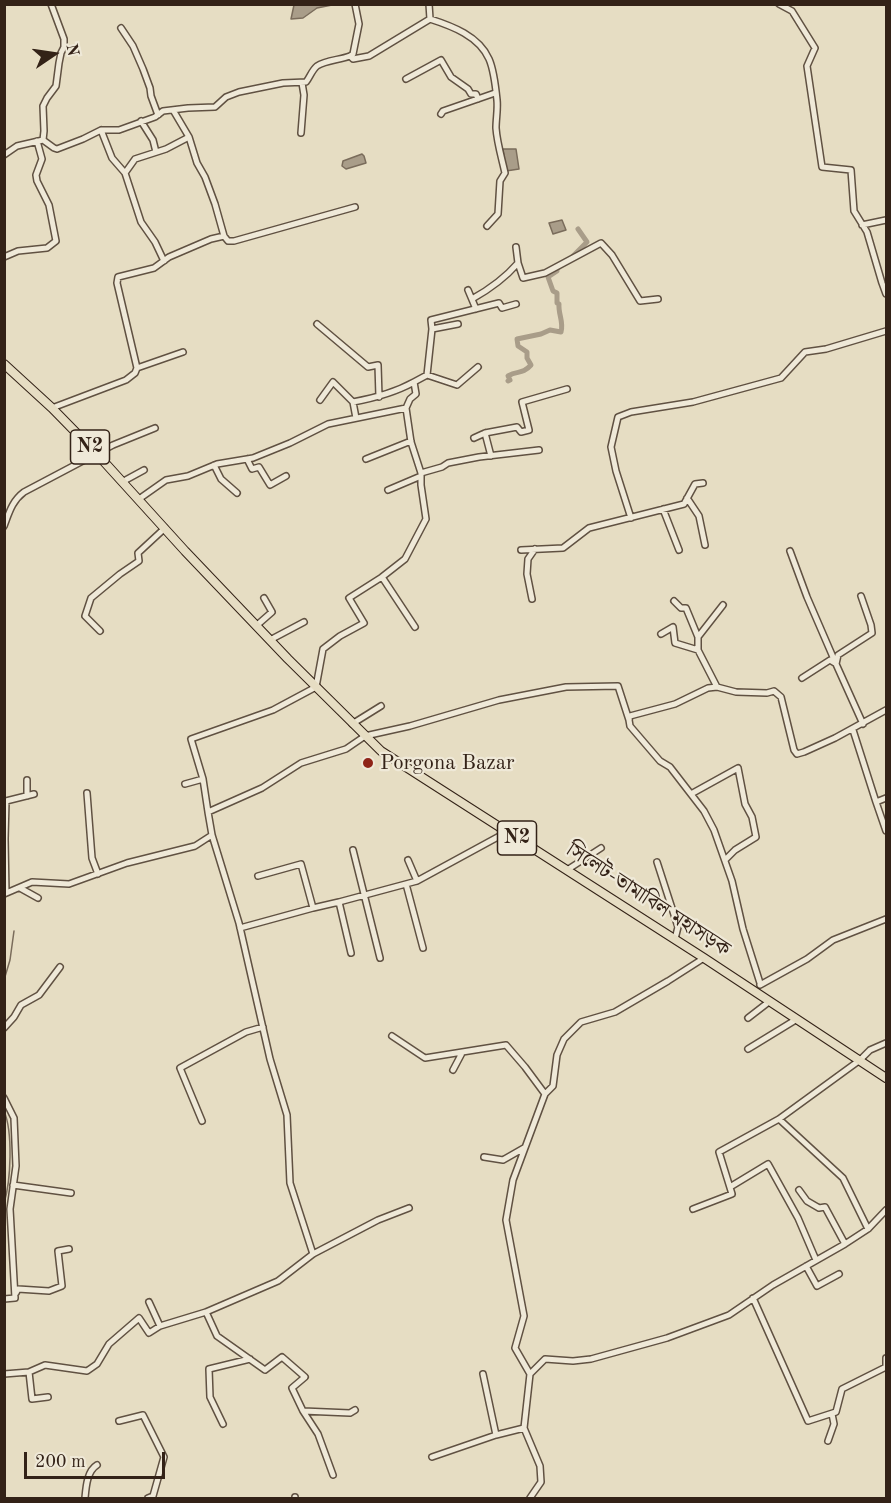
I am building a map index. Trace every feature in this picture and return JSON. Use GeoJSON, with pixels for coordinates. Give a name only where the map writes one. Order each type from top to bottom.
{"type":"FeatureCollection","features":[{"type":"Feature","properties":{"kind":"highway","name":"N2"},"geometry":{"type":"LineString","coordinates":[[4,364],[52,408],[168,531]]}},
{"type":"Feature","properties":{"kind":"highway","name":"সিলেট-তামাবিল মহাসড়ক"},"geometry":{"type":"LineString","coordinates":[[168,531],[256,626],[381,751],[704,958],[758,988],[770,1001],[886,1078]]}},
{"type":"Feature","properties":{"kind":"street"},"geometry":{"type":"LineString","coordinates":[[4,257],[18,252],[47,248],[56,241],[49,205],[36,175],[42,159],[40,140],[45,130],[43,106],[56,86],[64,47],[64,39],[51,4]]}},
{"type":"Feature","properties":{"kind":"street"},"geometry":{"type":"LineString","coordinates":[[4,154],[17,146],[40,140],[57,149],[101,130],[119,130],[155,117],[163,111],[215,107],[226,97],[239,92],[283,83],[302,83],[309,80],[315,68],[320,65],[353,54],[358,24],[355,4]]}},
{"type":"Feature","properties":{"kind":"street"},"geometry":{"type":"LineString","coordinates":[[429,4],[430,19]]}},
{"type":"Feature","properties":{"kind":"street"},"geometry":{"type":"LineString","coordinates":[[779,4],[792,11],[815,48],[807,66],[822,167],[851,170],[854,211],[867,232],[886,294]]}},
{"type":"Feature","properties":{"kind":"street"},"geometry":{"type":"LineString","coordinates":[[350,56],[353,59],[369,56],[430,19]]}},
{"type":"Feature","properties":{"kind":"street"},"geometry":{"type":"LineString","coordinates":[[430,19],[459,30],[474,41],[490,61],[497,102],[496,130],[505,173],[500,181],[498,214],[487,226]]}},
{"type":"Feature","properties":{"kind":"street"},"geometry":{"type":"LineString","coordinates":[[121,28],[133,45],[158,114]]}},
{"type":"Feature","properties":{"kind":"street"},"geometry":{"type":"LineString","coordinates":[[406,79],[441,60],[451,77],[468,89],[471,94],[476,94],[478,99]]}},
{"type":"Feature","properties":{"kind":"street"},"geometry":{"type":"LineString","coordinates":[[301,133],[304,95],[302,83]]}},
{"type":"Feature","properties":{"kind":"street"},"geometry":{"type":"LineString","coordinates":[[441,114],[443,111],[495,93]]}},
{"type":"Feature","properties":{"kind":"street"},"geometry":{"type":"LineString","coordinates":[[172,110],[189,137],[197,163],[215,204],[224,236],[228,241],[234,242],[355,207]]}},
{"type":"Feature","properties":{"kind":"street"},"geometry":{"type":"LineString","coordinates":[[141,121],[153,140],[156,152]]}},
{"type":"Feature","properties":{"kind":"street"},"geometry":{"type":"LineString","coordinates":[[101,130],[112,158],[125,173],[141,222],[155,242],[164,261]]}},
{"type":"Feature","properties":{"kind":"street"},"geometry":{"type":"LineString","coordinates":[[125,173],[135,159],[189,137]]}},
{"type":"Feature","properties":{"kind":"street"},"geometry":{"type":"LineString","coordinates":[[862,225],[886,220]]}},
{"type":"Feature","properties":{"kind":"street"},"geometry":{"type":"LineString","coordinates":[[137,369],[117,283],[118,277],[154,268],[169,257],[195,245],[224,236]]}},
{"type":"Feature","properties":{"kind":"street"},"geometry":{"type":"LineString","coordinates":[[516,247],[522,278],[544,273],[601,243],[612,255],[640,301],[658,299]]}},
{"type":"Feature","properties":{"kind":"street"},"geometry":{"type":"LineString","coordinates":[[472,299],[507,276],[518,263]]}},
{"type":"Feature","properties":{"kind":"street"},"geometry":{"type":"LineString","coordinates":[[468,290],[476,309]]}},
{"type":"Feature","properties":{"kind":"street"},"geometry":{"type":"LineString","coordinates":[[427,375],[431,320],[499,303],[502,308],[516,304]]}},
{"type":"Feature","properties":{"kind":"street"},"geometry":{"type":"LineString","coordinates":[[317,324],[368,367],[378,365],[379,397]]}},
{"type":"Feature","properties":{"kind":"street"},"geometry":{"type":"LineString","coordinates":[[432,329],[458,324]]}},
{"type":"Feature","properties":{"kind":"street"},"geometry":{"type":"LineString","coordinates":[[631,518],[611,447],[618,417],[631,412],[693,402],[781,378],[806,352],[826,349],[886,331]]}},
{"type":"Feature","properties":{"kind":"street"},"geometry":{"type":"LineString","coordinates":[[52,408],[126,380],[137,369],[183,352]]}},
{"type":"Feature","properties":{"kind":"street"},"geometry":{"type":"LineString","coordinates":[[353,402],[379,397],[427,375],[457,385],[478,367]]}},
{"type":"Feature","properties":{"kind":"street"},"geometry":{"type":"LineString","coordinates":[[320,400],[333,382],[353,402],[356,418]]}},
{"type":"Feature","properties":{"kind":"street"},"geometry":{"type":"LineString","coordinates":[[313,1254],[290,1183],[287,1115],[270,1059],[240,928],[212,835],[203,779],[191,739],[273,710],[316,687],[323,649],[340,636],[364,623],[349,598],[405,559],[426,519],[421,474],[411,441],[406,408],[410,399],[416,394],[414,382]]}},
{"type":"Feature","properties":{"kind":"street"},"geometry":{"type":"LineString","coordinates":[[474,438],[485,432],[517,427],[521,432],[529,430],[522,402],[567,389]]}},
{"type":"Feature","properties":{"kind":"street"},"geometry":{"type":"LineString","coordinates":[[139,499],[166,480],[188,476],[214,465],[253,458],[328,424],[406,408]]}},
{"type":"Feature","properties":{"kind":"street"},"geometry":{"type":"LineString","coordinates":[[4,526],[12,506],[18,496],[24,492],[129,438],[155,428]]}},
{"type":"Feature","properties":{"kind":"street"},"geometry":{"type":"LineString","coordinates":[[485,432],[491,456]]}},
{"type":"Feature","properties":{"kind":"street"},"geometry":{"type":"LineString","coordinates":[[366,459],[411,441]]}},
{"type":"Feature","properties":{"kind":"street"},"geometry":{"type":"LineString","coordinates":[[388,490],[448,463],[539,450]]}},
{"type":"Feature","properties":{"kind":"street"},"geometry":{"type":"LineString","coordinates":[[247,459],[252,468],[259,467],[270,485],[286,476]]}},
{"type":"Feature","properties":{"kind":"street"},"geometry":{"type":"LineString","coordinates":[[214,465],[221,479],[237,493]]}},
{"type":"Feature","properties":{"kind":"street"},"geometry":{"type":"LineString","coordinates":[[122,482],[144,470]]}},
{"type":"Feature","properties":{"kind":"street"},"geometry":{"type":"LineString","coordinates":[[521,550],[563,548],[589,528],[684,504],[694,484],[703,483]]}},
{"type":"Feature","properties":{"kind":"street"},"geometry":{"type":"LineString","coordinates":[[687,498],[699,516],[705,545]]}},
{"type":"Feature","properties":{"kind":"street"},"geometry":{"type":"LineString","coordinates":[[663,509],[679,550]]}},
{"type":"Feature","properties":{"kind":"street"},"geometry":{"type":"LineString","coordinates":[[100,631],[86,615],[91,598],[139,561],[138,553],[168,531]]}},
{"type":"Feature","properties":{"kind":"street"},"geometry":{"type":"LineString","coordinates":[[532,599],[527,573],[528,559],[535,549]]}},
{"type":"Feature","properties":{"kind":"street"},"geometry":{"type":"LineString","coordinates":[[790,551],[807,597],[863,724]]}},
{"type":"Feature","properties":{"kind":"street"},"geometry":{"type":"LineString","coordinates":[[382,577],[415,627]]}},
{"type":"Feature","properties":{"kind":"street"},"geometry":{"type":"LineString","coordinates":[[836,664],[838,655],[872,633],[861,596]]}},
{"type":"Feature","properties":{"kind":"street"},"geometry":{"type":"LineString","coordinates":[[256,626],[272,612],[264,598]]}},
{"type":"Feature","properties":{"kind":"street"},"geometry":{"type":"LineString","coordinates":[[674,601],[681,608],[686,608],[698,637],[698,650],[717,687]]}},
{"type":"Feature","properties":{"kind":"street"},"geometry":{"type":"LineString","coordinates":[[698,637],[723,605]]}},
{"type":"Feature","properties":{"kind":"street"},"geometry":{"type":"LineString","coordinates":[[270,640],[304,622]]}},
{"type":"Feature","properties":{"kind":"street"},"geometry":{"type":"LineString","coordinates":[[661,634],[673,627],[675,643],[698,650]]}},
{"type":"Feature","properties":{"kind":"street"},"geometry":{"type":"LineString","coordinates":[[801,678],[830,660],[836,664]]}},
{"type":"Feature","properties":{"kind":"street"},"geometry":{"type":"LineString","coordinates":[[208,812],[262,788],[301,763],[346,748],[365,736],[410,726],[499,700],[566,687],[618,686],[630,726],[660,761],[670,767],[704,811],[714,830],[732,881],[758,988],[807,959],[833,940],[886,919]]}},
{"type":"Feature","properties":{"kind":"street"},"geometry":{"type":"LineString","coordinates":[[628,720],[630,716],[675,705],[708,688],[717,687],[736,692],[774,691],[781,697],[794,750],[797,754],[853,729],[886,710]]}},
{"type":"Feature","properties":{"kind":"street"},"geometry":{"type":"LineString","coordinates":[[352,724],[381,706]]}},
{"type":"Feature","properties":{"kind":"street"},"geometry":{"type":"LineString","coordinates":[[853,729],[886,831]]}},
{"type":"Feature","properties":{"kind":"street"},"geometry":{"type":"LineString","coordinates":[[691,794],[738,768],[745,804],[752,817],[756,837],[735,850],[725,860]]}},
{"type":"Feature","properties":{"kind":"street"},"geometry":{"type":"LineString","coordinates":[[185,784],[203,779]]}},
{"type":"Feature","properties":{"kind":"street"},"geometry":{"type":"LineString","coordinates":[[27,780],[27,796]]}},
{"type":"Feature","properties":{"kind":"street"},"geometry":{"type":"LineString","coordinates":[[87,793],[92,858],[98,874]]}},
{"type":"Feature","properties":{"kind":"street"},"geometry":{"type":"LineString","coordinates":[[34,794],[5,799],[5,893],[32,882],[69,884],[128,863],[195,846],[212,835]]}},
{"type":"Feature","properties":{"kind":"street"},"geometry":{"type":"LineString","coordinates":[[876,802],[886,798]]}},
{"type":"Feature","properties":{"kind":"street"},"geometry":{"type":"LineString","coordinates":[[240,928],[417,881],[507,831]]}},
{"type":"Feature","properties":{"kind":"street"},"geometry":{"type":"LineString","coordinates":[[567,870],[601,848]]}},
{"type":"Feature","properties":{"kind":"street"},"geometry":{"type":"LineString","coordinates":[[353,850],[380,958]]}},
{"type":"Feature","properties":{"kind":"street"},"geometry":{"type":"LineString","coordinates":[[408,860],[417,881]]}},
{"type":"Feature","properties":{"kind":"street"},"geometry":{"type":"LineString","coordinates":[[657,862],[678,927],[675,939]]}},
{"type":"Feature","properties":{"kind":"street"},"geometry":{"type":"LineString","coordinates":[[258,876],[301,864],[313,908]]}},
{"type":"Feature","properties":{"kind":"street"},"geometry":{"type":"LineString","coordinates":[[406,884],[423,948]]}},
{"type":"Feature","properties":{"kind":"street"},"geometry":{"type":"LineString","coordinates":[[20,888],[38,898]]}},
{"type":"Feature","properties":{"kind":"street"},"geometry":{"type":"LineString","coordinates":[[339,902],[351,953]]}},
{"type":"Feature","properties":{"kind":"street"},"geometry":{"type":"LineString","coordinates":[[530,1498],[541,1482],[540,1466],[524,1428],[530,1374],[515,1348],[524,1316],[506,1220],[513,1180],[545,1094],[553,1086],[557,1055],[564,1039],[581,1022],[615,1012],[704,958]]}},
{"type":"Feature","properties":{"kind":"street"},"geometry":{"type":"LineString","coordinates":[[4,1028],[21,1005],[39,995],[60,967]]}},
{"type":"Feature","properties":{"kind":"street"},"geometry":{"type":"LineString","coordinates":[[747,1018],[770,1001]]}},
{"type":"Feature","properties":{"kind":"street"},"geometry":{"type":"LineString","coordinates":[[748,1049],[797,1018]]}},
{"type":"Feature","properties":{"kind":"street"},"geometry":{"type":"LineString","coordinates":[[202,1121],[180,1068],[246,1032],[263,1027]]}},
{"type":"Feature","properties":{"kind":"street"},"geometry":{"type":"LineString","coordinates":[[392,1036],[425,1058],[506,1045],[545,1094]]}},
{"type":"Feature","properties":{"kind":"street"},"geometry":{"type":"LineString","coordinates":[[693,1209],[732,1194],[719,1152],[778,1119],[860,1060],[870,1050],[886,1044]]}},
{"type":"Feature","properties":{"kind":"street"},"geometry":{"type":"LineString","coordinates":[[453,1070],[462,1053]]}},
{"type":"Feature","properties":{"kind":"street"},"geometry":{"type":"LineString","coordinates":[[4,1098],[14,1118],[16,1167],[10,1209],[15,1298]]}},
{"type":"Feature","properties":{"kind":"street"},"geometry":{"type":"LineString","coordinates":[[778,1119],[843,1178],[868,1229]]}},
{"type":"Feature","properties":{"kind":"street"},"geometry":{"type":"LineString","coordinates":[[484,1157],[503,1160],[525,1148]]}},
{"type":"Feature","properties":{"kind":"street"},"geometry":{"type":"LineString","coordinates":[[730,1187],[768,1164],[798,1218],[816,1260]]}},
{"type":"Feature","properties":{"kind":"street"},"geometry":{"type":"LineString","coordinates":[[13,1185],[71,1193]]}},
{"type":"Feature","properties":{"kind":"street"},"geometry":{"type":"LineString","coordinates":[[800,1190],[807,1200],[819,1208],[825,1207],[845,1244]]}},
{"type":"Feature","properties":{"kind":"street"},"geometry":{"type":"LineString","coordinates":[[4,1374],[29,1372],[45,1365],[87,1371],[97,1364],[109,1344],[139,1318],[149,1333],[160,1326],[206,1312],[278,1281],[313,1254],[378,1220],[409,1208]]}},
{"type":"Feature","properties":{"kind":"street"},"geometry":{"type":"LineString","coordinates":[[530,1374],[545,1359],[573,1361],[591,1359],[668,1338],[729,1315],[753,1298],[868,1229],[886,1210]]}},
{"type":"Feature","properties":{"kind":"street"},"geometry":{"type":"LineString","coordinates":[[15,1298],[18,1289],[49,1291],[62,1286],[58,1251],[69,1249]]}},
{"type":"Feature","properties":{"kind":"street"},"geometry":{"type":"LineString","coordinates":[[806,1266],[817,1286],[839,1274]]}},
{"type":"Feature","properties":{"kind":"street"},"geometry":{"type":"LineString","coordinates":[[4,1299],[15,1298]]}},
{"type":"Feature","properties":{"kind":"street"},"geometry":{"type":"LineString","coordinates":[[753,1298],[808,1421],[836,1412],[842,1389],[886,1367],[886,1358]]}},
{"type":"Feature","properties":{"kind":"street"},"geometry":{"type":"LineString","coordinates":[[149,1302],[160,1326]]}},
{"type":"Feature","properties":{"kind":"street"},"geometry":{"type":"LineString","coordinates":[[206,1312],[217,1336],[266,1370],[282,1357],[305,1377],[292,1388],[318,1434],[333,1475]]}},
{"type":"Feature","properties":{"kind":"street"},"geometry":{"type":"LineString","coordinates":[[223,1424],[210,1397],[209,1369],[250,1359]]}},
{"type":"Feature","properties":{"kind":"street"},"geometry":{"type":"LineString","coordinates":[[29,1372],[32,1399],[48,1397]]}},
{"type":"Feature","properties":{"kind":"street"},"geometry":{"type":"LineString","coordinates":[[483,1374],[496,1435]]}},
{"type":"Feature","properties":{"kind":"street"},"geometry":{"type":"LineString","coordinates":[[303,1411],[350,1413],[355,1410]]}},
{"type":"Feature","properties":{"kind":"street"},"geometry":{"type":"LineString","coordinates":[[828,1441],[834,1424],[832,1414]]}},
{"type":"Feature","properties":{"kind":"street"},"geometry":{"type":"LineString","coordinates":[[119,1421],[143,1415],[164,1457],[153,1496],[148,1498]]}},
{"type":"Feature","properties":{"kind":"street"},"geometry":{"type":"LineString","coordinates":[[432,1456],[524,1428]]}},
{"type":"Feature","properties":{"kind":"street"},"geometry":{"type":"LineString","coordinates":[[85,1498],[86,1485],[92,1468],[97,1465]]}},
{"type":"Feature","properties":{"kind":"shaded area"},"geometry":{"type":"Polygon","coordinates":[[[294,4],[332,5],[317,8],[303,18],[291,19],[294,4]]]}},
{"type":"Feature","properties":{"kind":"shaded area"},"geometry":{"type":"Polygon","coordinates":[[[503,149],[516,149],[519,169],[506,171],[503,149]]]}},
{"type":"Feature","properties":{"kind":"shaded area"},"geometry":{"type":"Polygon","coordinates":[[[362,154],[366,163],[346,169],[342,166],[343,161],[362,154]]]}},
{"type":"Feature","properties":{"kind":"shaded area"},"geometry":{"type":"Polygon","coordinates":[[[562,220],[566,230],[553,234],[549,223],[562,220]]]}},
{"type":"Feature","properties":{"kind":"waterway"},"geometry":{"type":"LineString","coordinates":[[572,257],[587,242],[578,229]]}},
{"type":"Feature","properties":{"kind":"waterway"},"geometry":{"type":"LineString","coordinates":[[508,381],[510,380],[508,376],[525,370],[531,365],[527,352],[518,346],[517,339],[550,330],[561,332],[557,293],[553,291],[548,277],[560,266]]}},
{"type":"Feature","properties":{"kind":"waterway"},"geometry":{"type":"LineString","coordinates":[[4,980],[10,960],[14,931]]}},
{"type":"Feature","properties":{"kind":"waterway"},"geometry":{"type":"LineString","coordinates":[[4,1111],[9,1131],[10,1157],[4,1203]]}},
{"type":"Feature","properties":{"kind":"place","name":"Porgona Bazar"},"geometry":{"type":"Point","coordinates":[368,763]}}]}
